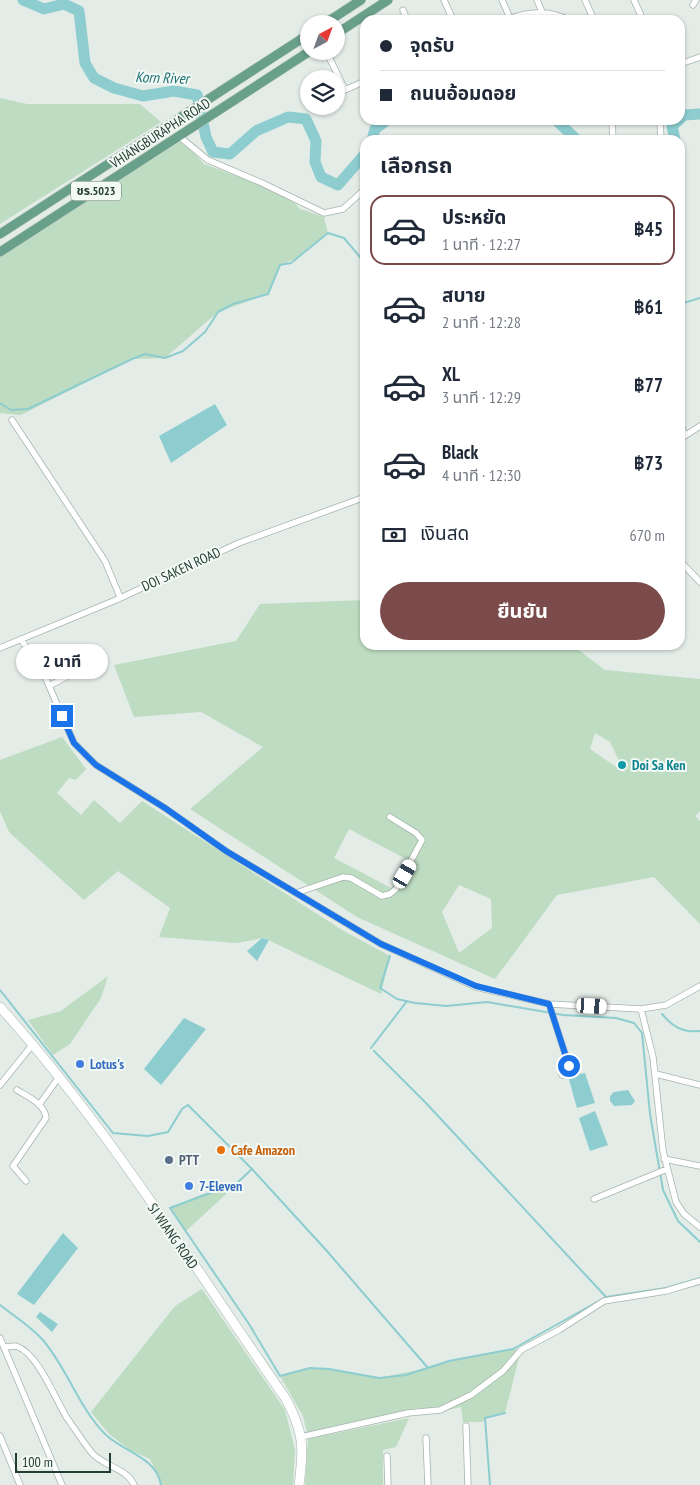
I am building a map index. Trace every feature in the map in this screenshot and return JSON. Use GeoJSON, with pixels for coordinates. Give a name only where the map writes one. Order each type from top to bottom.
{"type":"FeatureCollection","features":[{"type":"Feature","properties":{"kind":"main road"},"geometry":{"type":"LineString","coordinates":[[338,15],[361,0]]}},
{"type":"Feature","properties":{"kind":"main road"},"geometry":{"type":"LineString","coordinates":[[365,15],[388,0]]}},
{"type":"Feature","properties":{"kind":"main road"},"geometry":{"type":"LineString","coordinates":[[345,28],[360,18]]}},
{"type":"Feature","properties":{"kind":"main road","name":"VHIANGBURAPHA ROAD"},"geometry":{"type":"LineString","coordinates":[[0,234],[300,40]]}},
{"type":"Feature","properties":{"kind":"main road","name":"VHIANGBURAPHA ROAD"},"geometry":{"type":"LineString","coordinates":[[1,250],[191,130],[300,58]]}},
{"type":"Feature","properties":{"kind":"main road","name":"SI WIANG ROAD"},"geometry":{"type":"LineString","coordinates":[[0,1007],[33,1044],[120,1159],[286,1399],[295,1417],[304,1452],[299,1485]]}},
{"type":"Feature","properties":{"kind":"street"},"geometry":{"type":"LineString","coordinates":[[444,0],[451,15]]}},
{"type":"Feature","properties":{"kind":"street"},"geometry":{"type":"LineString","coordinates":[[502,0],[507,15]]}},
{"type":"Feature","properties":{"kind":"street"},"geometry":{"type":"LineString","coordinates":[[537,0],[542,12]]}},
{"type":"Feature","properties":{"kind":"street"},"geometry":{"type":"LineString","coordinates":[[586,0],[592,15]]}},
{"type":"Feature","properties":{"kind":"street"},"geometry":{"type":"LineString","coordinates":[[634,0],[641,15]]}},
{"type":"Feature","properties":{"kind":"street"},"geometry":{"type":"LineString","coordinates":[[403,10],[405,15]]}},
{"type":"Feature","properties":{"kind":"street"},"geometry":{"type":"LineString","coordinates":[[527,15],[542,12],[559,15]]}},
{"type":"Feature","properties":{"kind":"street"},"geometry":{"type":"LineString","coordinates":[[685,62],[700,57]]}},
{"type":"Feature","properties":{"kind":"street"},"geometry":{"type":"LineString","coordinates":[[345,90],[360,83]]}},
{"type":"Feature","properties":{"kind":"street"},"geometry":{"type":"LineString","coordinates":[[180,137],[208,160],[262,183],[324,213],[342,209],[360,193]]}},
{"type":"Feature","properties":{"kind":"street"},"geometry":{"type":"LineString","coordinates":[[12,420],[105,561],[120,597]]}},
{"type":"Feature","properties":{"kind":"street"},"geometry":{"type":"LineString","coordinates":[[685,436],[700,426]]}},
{"type":"Feature","properties":{"kind":"street","name":"DOI SAKEN ROAD"},"geometry":{"type":"LineString","coordinates":[[0,648],[120,597],[239,542],[360,499]]}},
{"type":"Feature","properties":{"kind":"street"},"geometry":{"type":"LineString","coordinates":[[685,567],[700,582]]}},
{"type":"Feature","properties":{"kind":"street"},"geometry":{"type":"LineString","coordinates":[[21,639],[48,686],[74,743],[96,765],[165,808],[226,851],[381,944],[476,986],[549,1004],[642,1009],[666,1005],[700,986]]}},
{"type":"Feature","properties":{"kind":"street"},"geometry":{"type":"LineString","coordinates":[[48,686],[81,669],[95,672],[100,671]]}},
{"type":"Feature","properties":{"kind":"street"},"geometry":{"type":"LineString","coordinates":[[296,893],[343,877],[351,878],[382,896],[390,894],[396,889],[422,840],[416,833],[390,817]]}},
{"type":"Feature","properties":{"kind":"street"},"geometry":{"type":"LineString","coordinates":[[549,1004],[569,1066],[562,1075]]}},
{"type":"Feature","properties":{"kind":"street"},"geometry":{"type":"LineString","coordinates":[[642,1009],[656,1074],[664,1159],[676,1202],[684,1214],[700,1227]]}},
{"type":"Feature","properties":{"kind":"street"},"geometry":{"type":"LineString","coordinates":[[0,1084],[33,1044]]}},
{"type":"Feature","properties":{"kind":"street"},"geometry":{"type":"LineString","coordinates":[[656,1074],[700,1085]]}},
{"type":"Feature","properties":{"kind":"street"},"geometry":{"type":"LineString","coordinates":[[39,1105],[59,1077]]}},
{"type":"Feature","properties":{"kind":"street"},"geometry":{"type":"LineString","coordinates":[[17,1090],[39,1105],[45,1112],[46,1118],[13,1166],[26,1181]]}},
{"type":"Feature","properties":{"kind":"street"},"geometry":{"type":"LineString","coordinates":[[664,1159],[700,1166]]}},
{"type":"Feature","properties":{"kind":"street"},"geometry":{"type":"LineString","coordinates":[[594,1199],[667,1169]]}},
{"type":"Feature","properties":{"kind":"street"},"geometry":{"type":"LineString","coordinates":[[301,1437],[408,1412],[440,1410],[471,1395],[503,1371],[521,1350],[559,1330],[604,1301],[666,1291],[700,1281]]}},
{"type":"Feature","properties":{"kind":"street"},"geometry":{"type":"LineString","coordinates":[[0,1338],[62,1485]]}},
{"type":"Feature","properties":{"kind":"street"},"geometry":{"type":"LineString","coordinates":[[4,1347],[14,1346],[31,1358],[93,1454],[104,1464],[128,1476],[134,1485]]}},
{"type":"Feature","properties":{"kind":"street"},"geometry":{"type":"LineString","coordinates":[[466,1426],[468,1485]]}},
{"type":"Feature","properties":{"kind":"street"},"geometry":{"type":"LineString","coordinates":[[0,1436],[20,1485]]}},
{"type":"Feature","properties":{"kind":"street"},"geometry":{"type":"LineString","coordinates":[[426,1438],[428,1485]]}},
{"type":"Feature","properties":{"kind":"street"},"geometry":{"type":"LineString","coordinates":[[387,1456],[388,1485]]}},
{"type":"Feature","properties":{"kind":"green space"},"geometry":{"type":"Polygon","coordinates":[[[0,98],[27,104],[140,104],[161,122],[0,224],[0,98]]]}},
{"type":"Feature","properties":{"kind":"green space"},"geometry":{"type":"Polygon","coordinates":[[[180,137],[204,164],[259,184],[293,201],[300,209],[324,217],[328,233],[295,259],[280,265],[268,294],[218,312],[165,358],[132,359],[21,415],[0,413],[0,257],[180,137]]]}},
{"type":"Feature","properties":{"kind":"green space"},"geometry":{"type":"Polygon","coordinates":[[[360,600],[360,650],[579,650],[605,670],[700,679],[700,811],[695,816],[700,821],[700,924],[654,877],[557,895],[495,979],[357,917],[190,809],[263,747],[201,712],[134,717],[114,665],[236,641],[260,604],[360,600]],[[595,733],[590,749],[625,773],[610,742],[595,733]],[[349,829],[334,858],[391,888],[406,859],[349,829]],[[459,885],[442,912],[459,953],[492,928],[491,899],[459,885]]]}},
{"type":"Feature","properties":{"kind":"green space"},"geometry":{"type":"Polygon","coordinates":[[[62,737],[86,769],[76,780],[69,778],[57,793],[81,815],[94,800],[120,823],[142,801],[342,930],[390,956],[381,994],[264,938],[236,943],[159,937],[170,908],[118,871],[84,900],[9,832],[0,811],[0,760],[62,737]]]}},
{"type":"Feature","properties":{"kind":"green space"},"geometry":{"type":"Polygon","coordinates":[[[108,976],[101,998],[70,1044],[53,1055],[28,1020],[61,1011],[108,976]]]}},
{"type":"Feature","properties":{"kind":"green space"},"geometry":{"type":"Polygon","coordinates":[[[238,1183],[185,1232],[170,1208],[198,1196],[238,1183]]]}},
{"type":"Feature","properties":{"kind":"green space"},"geometry":{"type":"Polygon","coordinates":[[[202,1289],[285,1410],[295,1450],[293,1485],[162,1485],[150,1459],[130,1450],[109,1434],[91,1412],[175,1306],[202,1289]]]}},
{"type":"Feature","properties":{"kind":"green space"},"geometry":{"type":"Polygon","coordinates":[[[513,1349],[521,1350],[505,1413],[485,1418],[483,1422],[463,1422],[461,1407],[424,1415],[418,1408],[307,1433],[303,1416],[280,1376],[310,1368],[329,1369],[379,1378],[428,1368],[450,1361],[513,1349]]]}},
{"type":"Feature","properties":{"kind":"green space"},"geometry":{"type":"Polygon","coordinates":[[[409,1418],[396,1447],[383,1450],[383,1485],[305,1485],[308,1439],[409,1418]]]}},
{"type":"Feature","properties":{"kind":"water"},"geometry":{"type":"Polygon","coordinates":[[[215,404],[227,425],[171,463],[159,436],[215,404]]]}},
{"type":"Feature","properties":{"kind":"water"},"geometry":{"type":"Polygon","coordinates":[[[262,938],[269,940],[257,961],[247,951],[262,938]]]}},
{"type":"Feature","properties":{"kind":"water"},"geometry":{"type":"Polygon","coordinates":[[[184,1018],[206,1029],[161,1085],[144,1069],[184,1018]]]}},
{"type":"Feature","properties":{"kind":"water"},"geometry":{"type":"Polygon","coordinates":[[[585,1073],[595,1103],[577,1108],[568,1076],[585,1073]]]}},
{"type":"Feature","properties":{"kind":"water"},"geometry":{"type":"Polygon","coordinates":[[[628,1090],[635,1101],[632,1105],[614,1106],[610,1101],[610,1096],[614,1092],[628,1090]]]}},
{"type":"Feature","properties":{"kind":"water"},"geometry":{"type":"Polygon","coordinates":[[[595,1111],[608,1145],[590,1151],[579,1118],[595,1111]]]}},
{"type":"Feature","properties":{"kind":"water"},"geometry":{"type":"Polygon","coordinates":[[[63,1233],[78,1248],[34,1305],[17,1294],[63,1233]]]}},
{"type":"Feature","properties":{"kind":"water"},"geometry":{"type":"Polygon","coordinates":[[[40,1312],[58,1324],[52,1332],[36,1317],[40,1312]]]}},
{"type":"Feature","properties":{"kind":"waterway","name":"Korn River"},"geometry":{"type":"LineString","coordinates":[[23,0],[44,9],[64,4],[79,11],[85,63],[94,78],[114,88],[143,96],[174,91],[197,95],[206,137],[213,152],[230,154],[256,131],[288,117],[306,119],[316,141],[315,162],[321,177],[338,185],[360,160]]}},
{"type":"Feature","properties":{"kind":"waterway","name":"Korn River"},"geometry":{"type":"LineString","coordinates":[[685,115],[700,114]]}},
{"type":"Feature","properties":{"kind":"waterway","name":"Korn River"},"geometry":{"type":"LineString","coordinates":[[373,135],[375,129],[380,125]]}},
{"type":"Feature","properties":{"kind":"waterway","name":"Korn River"},"geometry":{"type":"LineString","coordinates":[[561,125],[572,135]]}},
{"type":"Feature","properties":{"kind":"waterway","name":"Korn River"},"geometry":{"type":"LineString","coordinates":[[673,125],[674,135]]}},
{"type":"Feature","properties":{"kind":"waterway"},"geometry":{"type":"LineString","coordinates":[[0,403],[11,410],[28,409],[145,354],[165,358],[183,351],[205,332],[218,312],[233,304],[268,294],[280,265],[291,263],[328,233],[344,238],[360,257]]}},
{"type":"Feature","properties":{"kind":"waterway"},"geometry":{"type":"LineString","coordinates":[[685,302],[700,298]]}},
{"type":"Feature","properties":{"kind":"waterway"},"geometry":{"type":"LineString","coordinates":[[390,956],[380,988],[397,999],[446,1006],[487,1002],[563,1015],[616,1018],[634,1023],[642,1033],[650,1114],[663,1190],[678,1221],[700,1242]]}},
{"type":"Feature","properties":{"kind":"waterway"},"geometry":{"type":"LineString","coordinates":[[0,990],[113,1133],[148,1136],[168,1132],[182,1109],[188,1105],[252,1169]]}},
{"type":"Feature","properties":{"kind":"waterway"},"geometry":{"type":"LineString","coordinates":[[371,1048],[407,1001]]}},
{"type":"Feature","properties":{"kind":"waterway"},"geometry":{"type":"LineString","coordinates":[[662,1014],[670,1022],[683,1030],[700,1031]]}},
{"type":"Feature","properties":{"kind":"waterway"},"geometry":{"type":"LineString","coordinates":[[374,1051],[426,1103],[606,1297]]}},
{"type":"Feature","properties":{"kind":"waterway"},"geometry":{"type":"LineString","coordinates":[[428,1368],[326,1250],[252,1169],[237,1183],[170,1208],[249,1324],[280,1376],[310,1368],[329,1369],[379,1378],[406,1375],[449,1361],[513,1349],[606,1297],[666,1288],[700,1278]]}},
{"type":"Feature","properties":{"kind":"waterway"},"geometry":{"type":"LineString","coordinates":[[0,1305],[42,1339],[96,1424],[113,1441],[146,1461],[153,1468],[161,1485]]}},
{"type":"Feature","properties":{"kind":"waterway"},"geometry":{"type":"LineString","coordinates":[[490,1485],[485,1418],[505,1413]]}},
{"type":"Feature","properties":{"kind":"place","name":"Doi Sa Ken"},"geometry":{"type":"Point","coordinates":[622,765]}},
{"type":"Feature","properties":{"kind":"place","name":"Lotus's"},"geometry":{"type":"Point","coordinates":[80,1064]}},
{"type":"Feature","properties":{"kind":"place","name":"Cafe Amazon"},"geometry":{"type":"Point","coordinates":[221,1150]}},
{"type":"Feature","properties":{"kind":"place","name":"PTT"},"geometry":{"type":"Point","coordinates":[169,1160]}},
{"type":"Feature","properties":{"kind":"place","name":"7-Eleven"},"geometry":{"type":"Point","coordinates":[189,1186]}},
{"type":"Feature","properties":{"kind":"route"},"geometry":{"type":"LineString","coordinates":[[62,716],[74,743],[96,765],[140,791],[226,851],[381,944],[476,986],[549,1004],[569,1066]]}}]}
